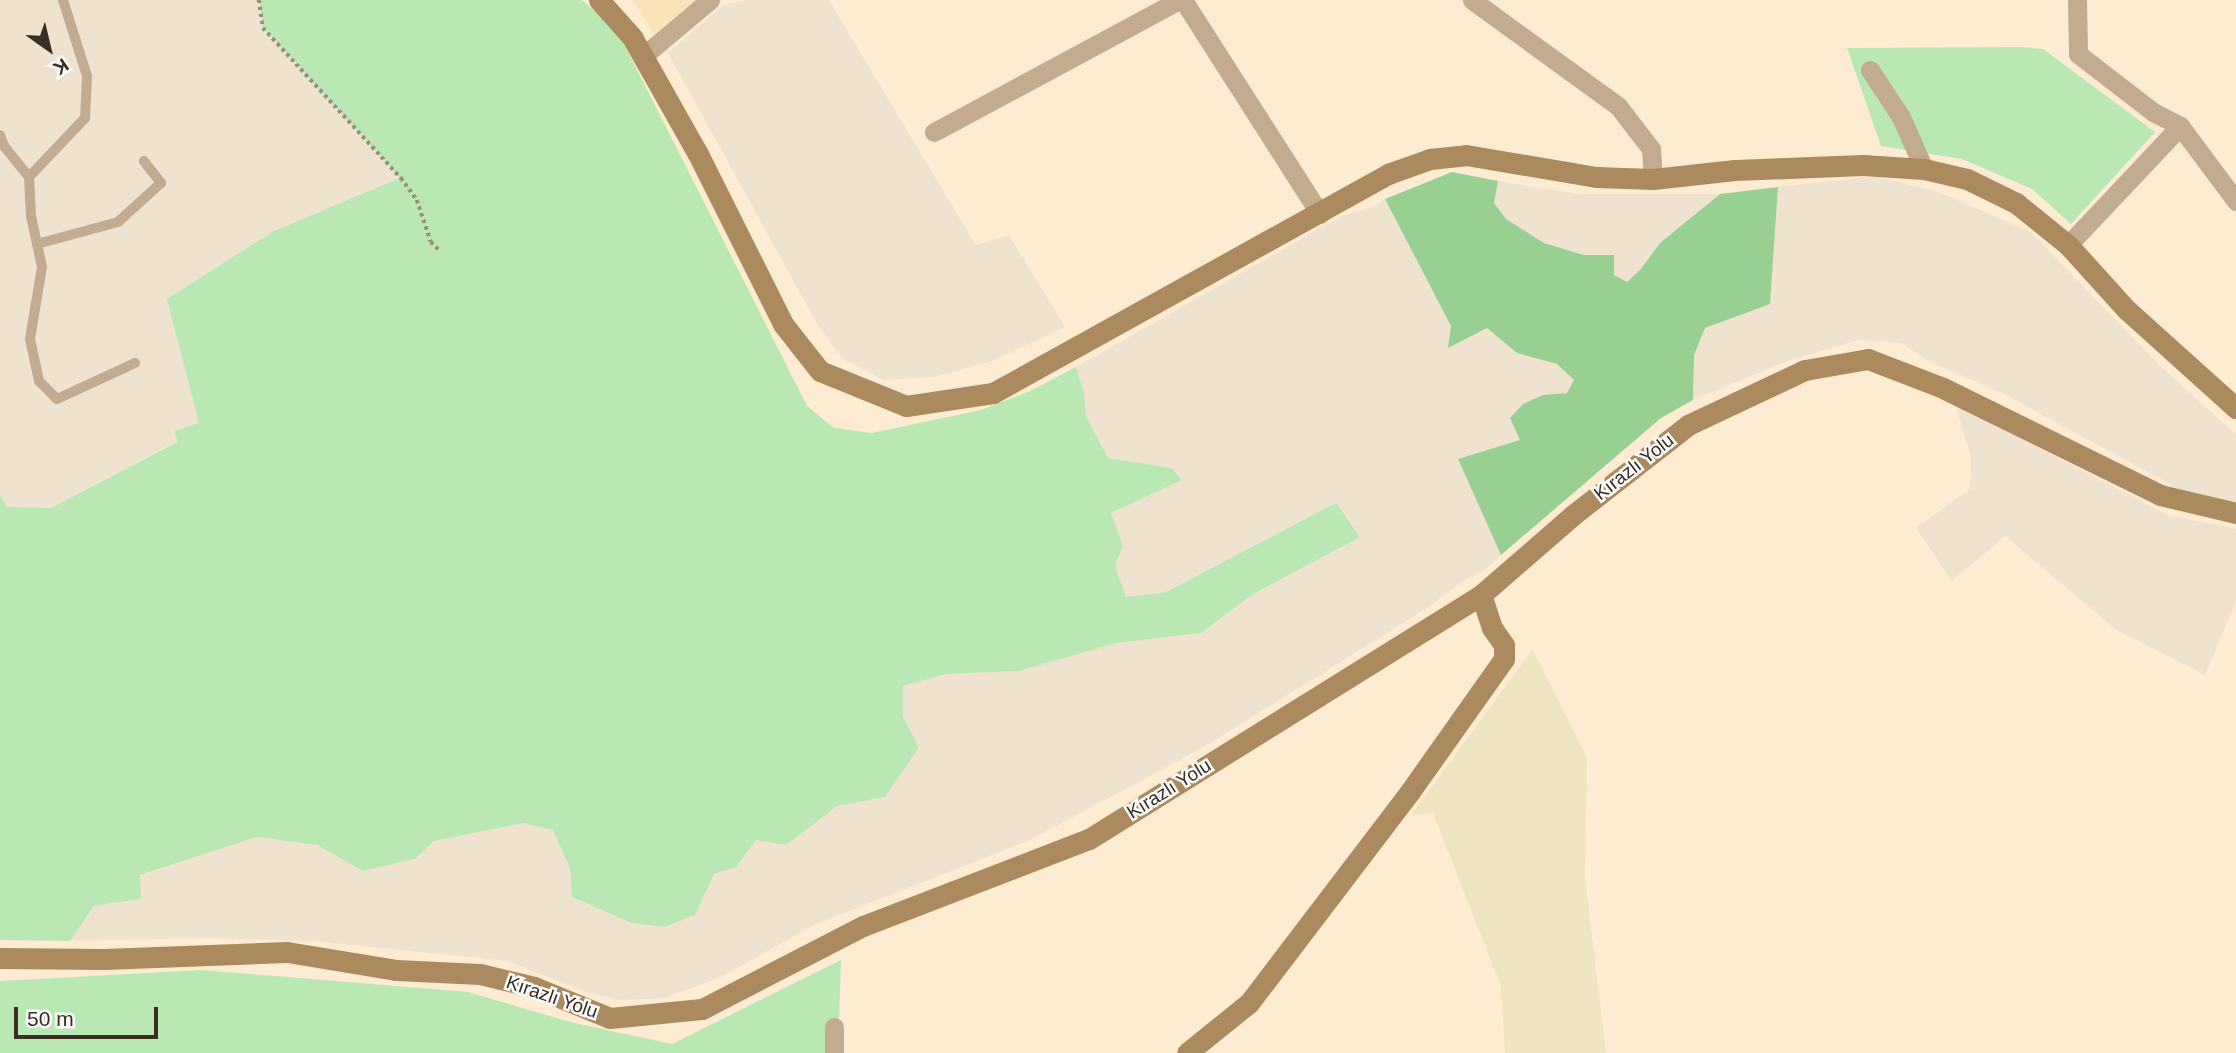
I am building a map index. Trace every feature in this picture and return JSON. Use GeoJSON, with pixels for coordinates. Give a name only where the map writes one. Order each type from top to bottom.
{"type":"FeatureCollection","features":[{"type":"Feature","properties":{"kind":"street"},"geometry":{"type":"LineString","coordinates":[[599,0],[632,37],[698,154],[783,324],[820,371],[906,406],[993,393],[1388,174],[1430,159],[1466,155],[1596,177],[1653,178],[1735,170],[1863,165],[1924,169],[1967,179],[2016,203],[2068,245],[2127,310],[2236,408]]}},
{"type":"Feature","properties":{"kind":"street"},"geometry":{"type":"LineString","coordinates":[[642,57],[710,0]]}},
{"type":"Feature","properties":{"kind":"street"},"geometry":{"type":"LineString","coordinates":[[934,132],[1181,0],[1320,214]]}},
{"type":"Feature","properties":{"kind":"street"},"geometry":{"type":"LineString","coordinates":[[1472,0],[1618,106],[1651,149],[1653,178]]}},
{"type":"Feature","properties":{"kind":"street"},"geometry":{"type":"LineString","coordinates":[[2077,0],[2078,54],[2098,71],[2125,87],[2153,112],[2180,126],[2236,201]]}},
{"type":"Feature","properties":{"kind":"street"},"geometry":{"type":"LineString","coordinates":[[1870,70],[1901,117],[1924,169]]}},
{"type":"Feature","properties":{"kind":"street"},"geometry":{"type":"LineString","coordinates":[[2068,245],[2180,126]]}},
{"type":"Feature","properties":{"kind":"street","name":"Kırazlı Yolu"},"geometry":{"type":"LineString","coordinates":[[0,958],[104,959],[287,952],[396,970],[480,974],[534,987],[610,1018],[702,1009],[863,926],[1088,839],[1481,595],[1573,515],[1688,425],[1805,370],[1868,359],[1943,388],[2160,495],[2236,513]]}},
{"type":"Feature","properties":{"kind":"street"},"geometry":{"type":"LineString","coordinates":[[1187,1053],[1249,1003],[1409,793],[1504,659],[1504,645],[1492,628],[1481,595]]}},
{"type":"Feature","properties":{"kind":"street"},"geometry":{"type":"LineString","coordinates":[[834,1027],[834,1053]]}},
{"type":"Feature","properties":{"kind":"lane"},"geometry":{"type":"LineString","coordinates":[[29,177],[85,118],[87,76],[63,0]]}},
{"type":"Feature","properties":{"kind":"lane"},"geometry":{"type":"LineString","coordinates":[[0,135],[4,146],[29,177],[42,267],[30,339],[39,381],[57,399],[135,363]]}},
{"type":"Feature","properties":{"kind":"lane"},"geometry":{"type":"LineString","coordinates":[[37,244],[118,222],[161,183],[144,161]]}},
{"type":"Feature","properties":{"kind":"path"},"geometry":{"type":"LineString","coordinates":[[258,0],[263,28],[401,177],[417,200],[431,242],[440,251]]}},
{"type":"Feature","properties":{"kind":"shaded area"},"geometry":{"type":"Polygon","coordinates":[[[0,0],[259,0],[263,28],[401,178],[274,231],[199,423],[177,441],[51,508],[7,507],[0,495],[0,0]]]}},
{"type":"Feature","properties":{"kind":"shaded area"},"geometry":{"type":"Polygon","coordinates":[[[633,0],[698,0],[654,34],[633,0]]]}},
{"type":"Feature","properties":{"kind":"shaded area"},"geometry":{"type":"Polygon","coordinates":[[[745,0],[829,0],[976,245],[1009,235],[1065,327],[992,361],[935,377],[884,380],[843,359],[819,327],[668,53],[723,5],[745,0]]]}},
{"type":"Feature","properties":{"kind":"shaded area"},"geometry":{"type":"Polygon","coordinates":[[[1875,176],[1941,193],[2031,232],[2161,367],[2236,434],[2236,504],[2181,490],[2002,393],[1930,362],[1901,343],[1858,340],[1785,362],[1693,400],[1694,355],[1705,328],[1770,304],[1778,187],[1875,176]]]}},
{"type":"Feature","properties":{"kind":"shaded area"},"geometry":{"type":"Polygon","coordinates":[[[1498,181],[1578,194],[1720,194],[1660,243],[1641,269],[1627,282],[1614,275],[1614,255],[1584,255],[1544,243],[1506,219],[1494,203],[1498,181]]]}},
{"type":"Feature","properties":{"kind":"shaded area"},"geometry":{"type":"Polygon","coordinates":[[[1385,199],[1451,326],[1487,328],[1517,353],[1557,364],[1575,380],[1567,393],[1543,395],[1521,440],[1458,459],[1501,555],[1485,570],[1460,583],[1427,608],[1204,747],[1030,840],[814,925],[721,977],[664,998],[621,1000],[591,994],[507,961],[323,942],[209,938],[70,941],[94,906],[140,899],[140,876],[257,837],[317,845],[363,871],[415,859],[434,841],[523,823],[553,829],[570,868],[695,915],[714,874],[736,867],[756,840],[786,844],[837,806],[885,796],[919,747],[903,717],[902,686],[946,674],[1019,671],[1117,643],[1201,633],[1253,594],[1359,537],[1336,503],[1166,592],[1126,597],[1115,565],[1123,546],[1111,513],[1182,480],[1172,468],[1108,458],[1086,416],[1084,392],[1076,367],[1341,216],[1376,206],[1385,199]]]}},
{"type":"Feature","properties":{"kind":"shaded area"},"geometry":{"type":"Polygon","coordinates":[[[1955,404],[2168,515],[2236,529],[2236,602],[2205,675],[2117,630],[2005,536],[1952,581],[1916,528],[1970,489],[1971,457],[1955,404]]]}},
{"type":"Feature","properties":{"kind":"green space"},"geometry":{"type":"Polygon","coordinates":[[[259,0],[582,0],[618,32],[807,406],[834,428],[872,433],[981,410],[1030,391],[1076,367],[1084,392],[1086,416],[1108,458],[1172,468],[1182,480],[1111,513],[1123,546],[1115,565],[1126,597],[1166,592],[1336,503],[1360,537],[1253,594],[1201,633],[1117,643],[1019,671],[946,674],[903,686],[903,717],[919,747],[885,797],[837,806],[786,845],[756,840],[736,867],[714,874],[695,915],[664,927],[632,923],[572,897],[570,868],[553,830],[523,823],[434,841],[415,859],[363,871],[317,845],[257,837],[140,875],[141,899],[94,906],[70,941],[0,940],[0,495],[7,507],[51,508],[177,442],[175,431],[199,423],[167,299],[274,231],[400,178],[263,28],[259,0]]]}},
{"type":"Feature","properties":{"kind":"green space"},"geometry":{"type":"Polygon","coordinates":[[[1847,48],[2043,49],[2155,132],[2071,224],[2032,189],[1962,159],[1881,146],[1847,48]]]}},
{"type":"Feature","properties":{"kind":"green space"},"geometry":{"type":"Polygon","coordinates":[[[1452,172],[1498,181],[1494,203],[1506,219],[1544,243],[1584,255],[1614,255],[1614,275],[1627,282],[1641,269],[1660,243],[1720,194],[1778,187],[1770,304],[1705,328],[1694,355],[1693,400],[1661,418],[1501,555],[1458,459],[1520,440],[1510,418],[1523,404],[1543,395],[1567,393],[1574,380],[1557,364],[1517,353],[1487,328],[1448,348],[1451,326],[1385,199],[1452,172]]]}},
{"type":"Feature","properties":{"kind":"green space"},"geometry":{"type":"Polygon","coordinates":[[[841,960],[838,1053],[0,1053],[0,981],[202,970],[468,992],[570,1022],[672,1044],[841,960]]]}},
{"type":"Feature","properties":{"kind":"sand"},"geometry":{"type":"Polygon","coordinates":[[[1533,649],[1587,758],[1585,877],[1606,1053],[1505,1053],[1501,986],[1433,813],[1411,815],[1533,649]]]}}]}
